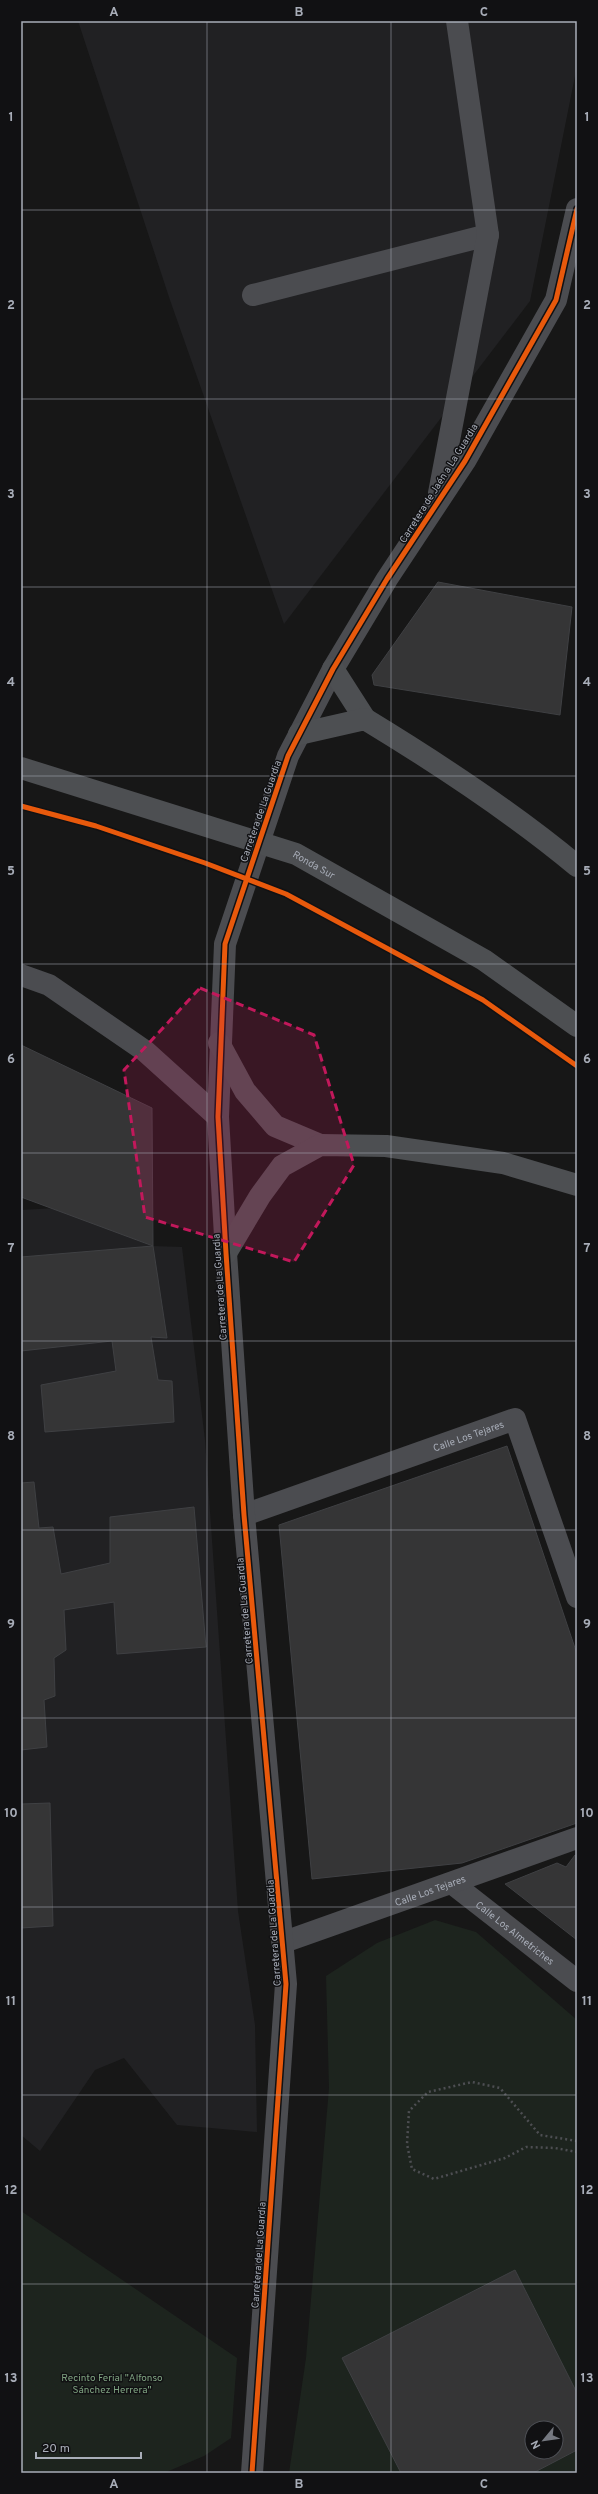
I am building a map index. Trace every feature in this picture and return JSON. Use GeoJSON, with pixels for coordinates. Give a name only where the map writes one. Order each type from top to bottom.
{"type":"FeatureCollection","features":[{"type":"Feature","properties":{"kind":"main road"},"geometry":{"type":"LineString","coordinates":[[333,669],[365,719],[442,766],[546,840],[577,866]]}},
{"type":"Feature","properties":{"kind":"main road"},"geometry":{"type":"LineString","coordinates":[[299,734],[365,719]]}},
{"type":"Feature","properties":{"kind":"main road","name":"Ronda Sur"},"geometry":{"type":"LineString","coordinates":[[21,768],[296,854],[484,960],[577,1026]]}},
{"type":"Feature","properties":{"kind":"main road"},"geometry":{"type":"LineString","coordinates":[[219,1043],[245,1091],[275,1126],[320,1145],[386,1146],[503,1163],[577,1185]]}},
{"type":"Feature","properties":{"kind":"main road"},"geometry":{"type":"LineString","coordinates":[[226,1254],[260,1196],[282,1166],[320,1145]]}},
{"type":"Feature","properties":{"kind":"street"},"geometry":{"type":"LineString","coordinates":[[437,502],[488,235],[457,21]]}},
{"type":"Feature","properties":{"kind":"street","name":"Carretera de Jaén a La Guardia"},"geometry":{"type":"LineString","coordinates":[[288,756],[333,669],[387,579],[465,461],[556,300],[577,209]]}},
{"type":"Feature","properties":{"kind":"street"},"geometry":{"type":"LineString","coordinates":[[253,295],[488,235]]}},
{"type":"Feature","properties":{"kind":"street","name":"Carretera de La Guardia"},"geometry":{"type":"LineString","coordinates":[[252,2473],[286,1984],[284,1942],[244,1515],[218,1117],[219,1043],[224,944],[288,756]]}},
{"type":"Feature","properties":{"kind":"street"},"geometry":{"type":"LineString","coordinates":[[21,975],[49,985],[145,1051],[218,1117]]}},
{"type":"Feature","properties":{"kind":"street","name":"Calle Los Tejares"},"geometry":{"type":"LineString","coordinates":[[244,1515],[515,1419],[577,1597]]}},
{"type":"Feature","properties":{"kind":"street","name":"Calle Los Tejares"},"geometry":{"type":"LineString","coordinates":[[284,1942],[453,1884],[577,1838]]}},
{"type":"Feature","properties":{"kind":"street","name":"Calle Los Almetriches"},"geometry":{"type":"LineString","coordinates":[[453,1884],[577,1981]]}},
{"type":"Feature","properties":{"kind":"path"},"geometry":{"type":"LineString","coordinates":[[577,2141],[540,2135],[500,2088],[472,2082],[428,2092],[409,2111],[407,2144],[412,2169],[434,2179],[505,2158],[526,2147],[555,2148],[577,2152]]}},
{"type":"Feature","properties":{"kind":"highlighted area"},"geometry":{"type":"Polygon","coordinates":[[[200,988],[314,1035],[354,1165],[294,1262],[145,1217],[124,1070],[200,988]]]}},
{"type":"Feature","properties":{"kind":"shaded area"},"geometry":{"type":"Polygon","coordinates":[[[78,21],[577,21],[577,66],[530,301],[284,624],[170,300],[78,21]]]}},
{"type":"Feature","properties":{"kind":"shaded area"},"geometry":{"type":"Polygon","coordinates":[[[56,1208],[152,1246],[182,1247],[205,1440],[238,1911],[255,2025],[257,2132],[177,2125],[124,2058],[95,2070],[40,2151],[21,2135],[21,1210],[56,1208]]]}},
{"type":"Feature","properties":{"kind":"green space"},"geometry":{"type":"Polygon","coordinates":[[[435,1920],[476,1932],[577,2020],[577,2473],[289,2473],[306,2358],[329,2088],[326,1976],[377,1943],[435,1920]]]}},
{"type":"Feature","properties":{"kind":"green space","name":"Recinto Ferial \"Alfonso Sánchez Herrera\""},"geometry":{"type":"Polygon","coordinates":[[[21,2211],[237,2358],[231,2438],[204,2456],[164,2473],[21,2473],[21,2211]]]}},
{"type":"Feature","properties":{"kind":"building"},"geometry":{"type":"Polygon","coordinates":[[[438,582],[572,607],[560,715],[374,685],[372,675],[438,582]]]}},
{"type":"Feature","properties":{"kind":"building"},"geometry":{"type":"Polygon","coordinates":[[[21,1045],[152,1108],[153,1246],[21,1197],[21,1045]]]}},
{"type":"Feature","properties":{"kind":"building"},"geometry":{"type":"Polygon","coordinates":[[[153,1246],[167,1338],[151,1337],[158,1380],[172,1381],[174,1422],[45,1432],[41,1385],[116,1371],[112,1341],[21,1351],[21,1257],[153,1246]]]}},
{"type":"Feature","properties":{"kind":"building"},"geometry":{"type":"Polygon","coordinates":[[[507,1446],[577,1654],[577,1823],[462,1863],[312,1879],[279,1525],[507,1446]]]}},
{"type":"Feature","properties":{"kind":"building"},"geometry":{"type":"Polygon","coordinates":[[[34,1482],[39,1528],[53,1527],[61,1574],[110,1563],[110,1517],[194,1507],[206,1647],[117,1654],[114,1602],[64,1610],[66,1650],[54,1658],[55,1696],[44,1700],[47,1747],[21,1750],[21,1483],[34,1482]]]}},
{"type":"Feature","properties":{"kind":"building"},"geometry":{"type":"Polygon","coordinates":[[[50,1803],[53,1926],[21,1928],[21,1804],[50,1803]]]}},
{"type":"Feature","properties":{"kind":"building"},"geometry":{"type":"Polygon","coordinates":[[[575,1855],[577,1856],[577,1940],[505,1884],[557,1863],[566,1867],[575,1855]]]}},
{"type":"Feature","properties":{"kind":"building"},"geometry":{"type":"Polygon","coordinates":[[[515,2270],[577,2393],[577,2450],[564,2457],[564,2420],[524,2420],[524,2460],[558,2460],[533,2473],[401,2473],[342,2358],[515,2270]]]}},
{"type":"Feature","properties":{"kind":"cycle path"},"geometry":{"type":"LineString","coordinates":[[252,2473],[286,1984],[244,1515],[218,1117],[225,944],[288,756],[333,669],[387,579],[465,461],[556,300],[577,209]]}},
{"type":"Feature","properties":{"kind":"cycle path"},"geometry":{"type":"LineString","coordinates":[[21,806],[96,826],[205,863],[286,894],[483,1000],[577,1066]]}}]}
